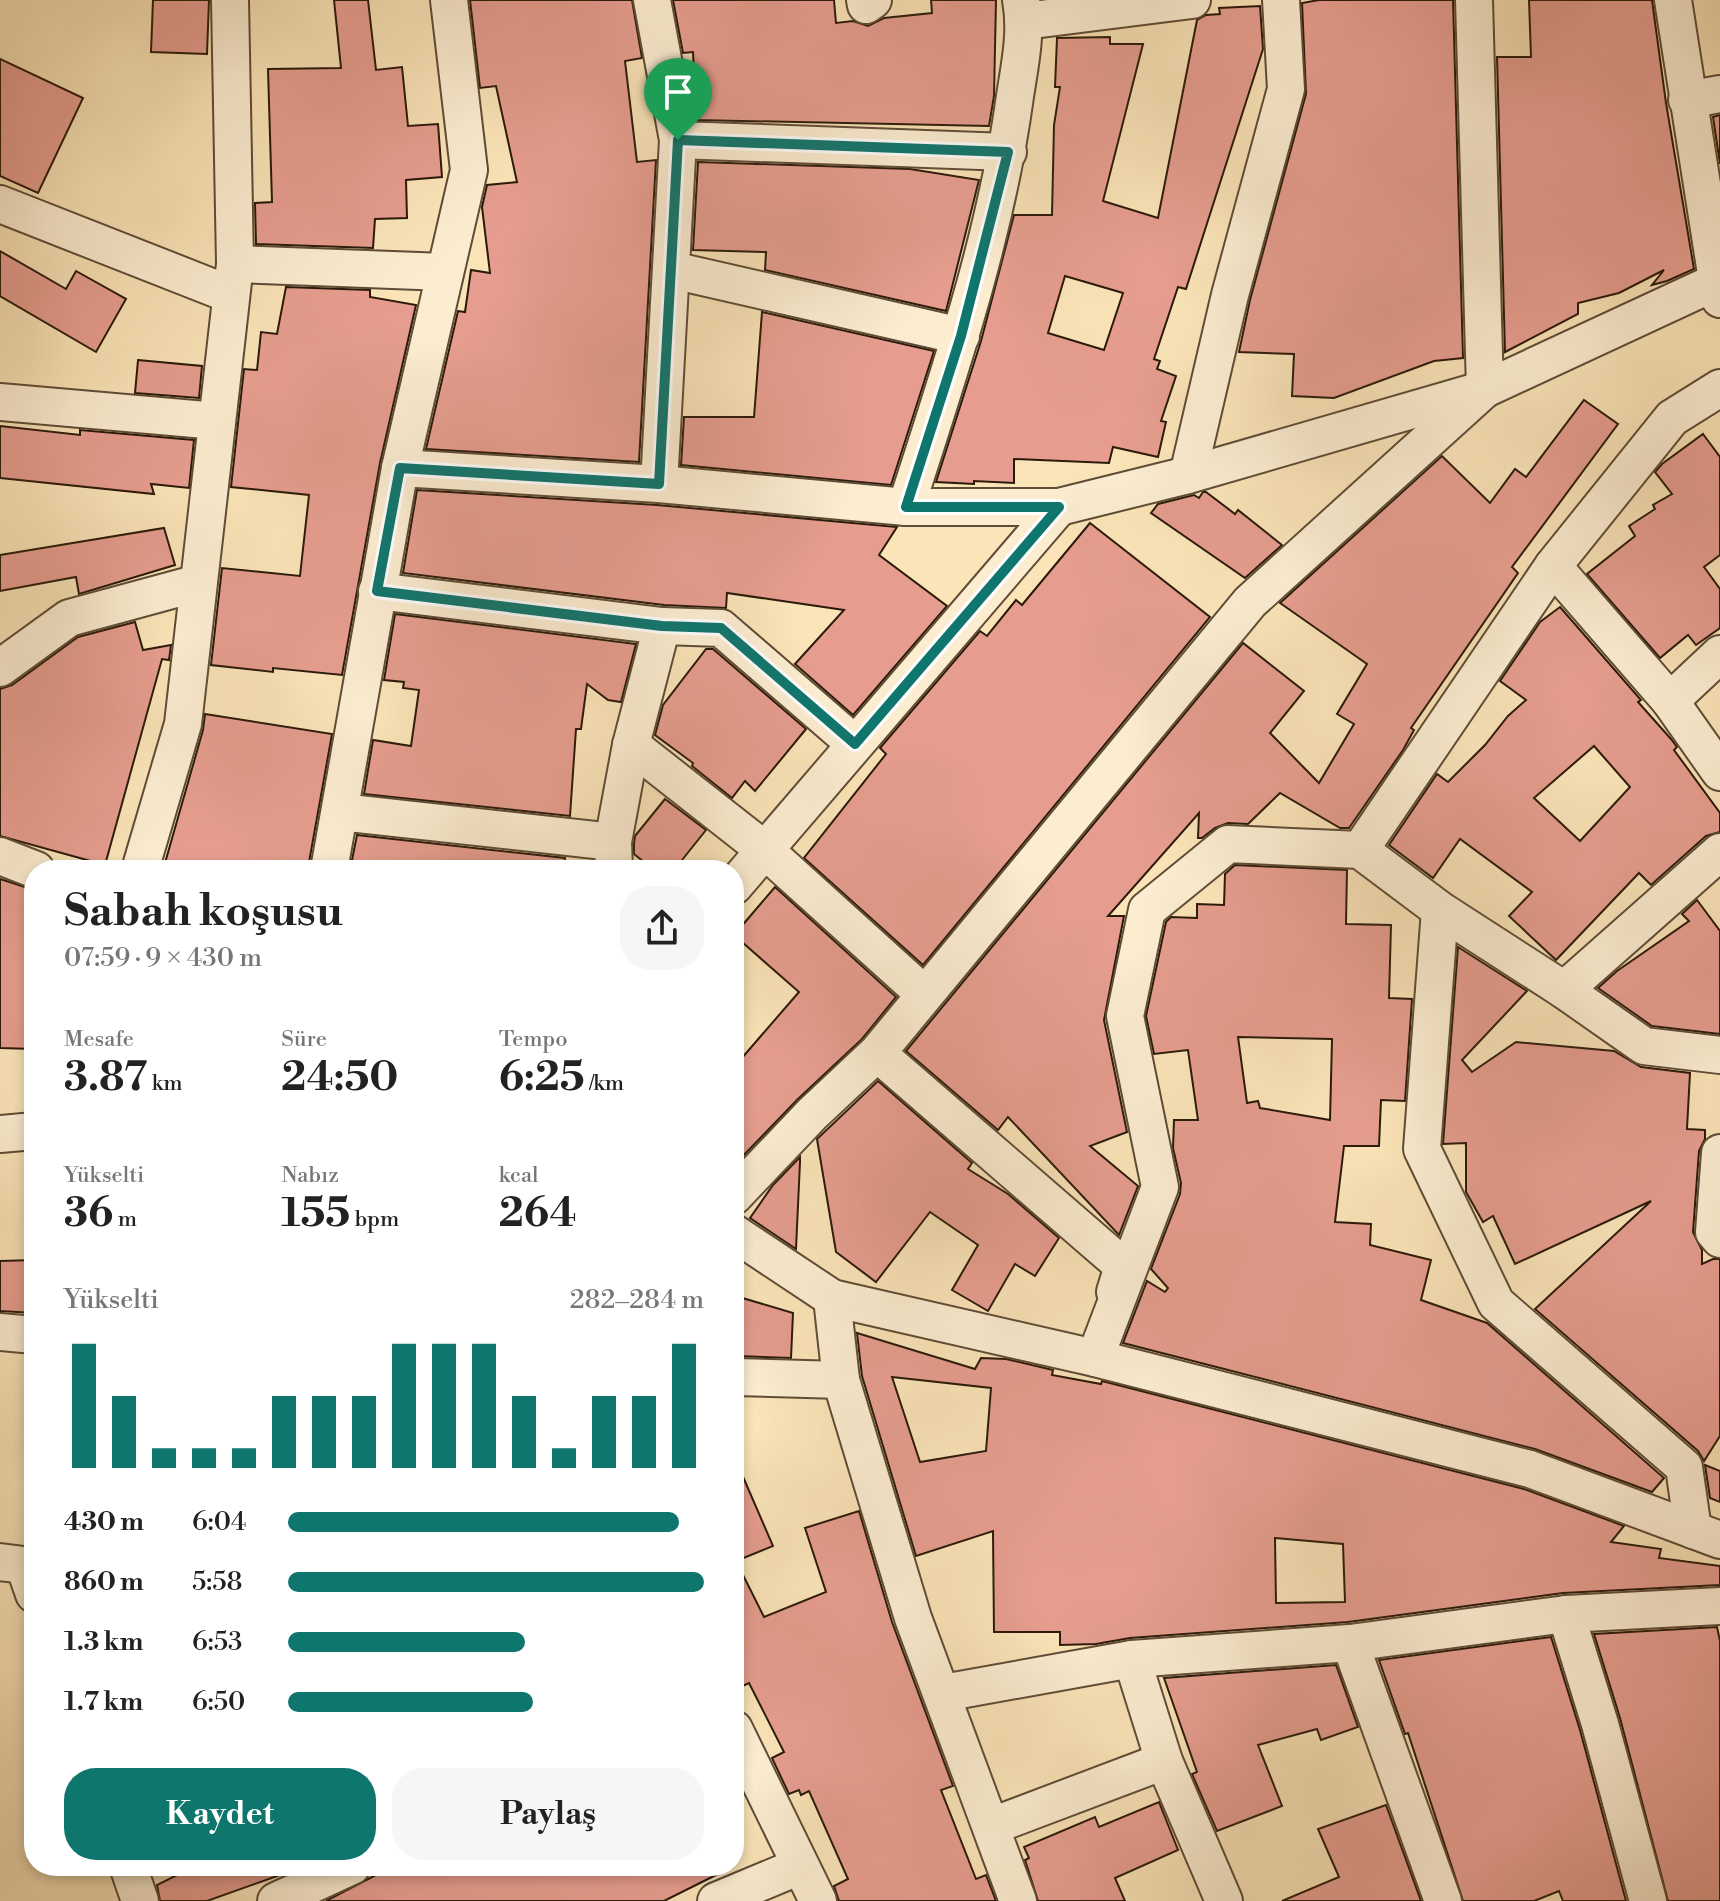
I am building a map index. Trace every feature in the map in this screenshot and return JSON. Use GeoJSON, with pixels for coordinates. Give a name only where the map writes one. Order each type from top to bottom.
{"type":"FeatureCollection","features":[{"type":"Feature","properties":{"kind":"street"},"geometry":{"type":"LineString","coordinates":[[143,860],[183,724],[232,279],[230,0]]}},
{"type":"Feature","properties":{"kind":"street"},"geometry":{"type":"LineString","coordinates":[[331,860],[400,468],[469,170],[449,0]]}},
{"type":"Feature","properties":{"kind":"street"},"geometry":{"type":"LineString","coordinates":[[652,0],[678,140],[659,484]]}},
{"type":"Feature","properties":{"kind":"street"},"geometry":{"type":"LineString","coordinates":[[865,0],[866,5],[873,0]]}},
{"type":"Feature","properties":{"kind":"street"},"geometry":{"type":"LineString","coordinates":[[906,507],[961,336],[1008,152],[1023,11],[1192,0]]}},
{"type":"Feature","properties":{"kind":"street"},"geometry":{"type":"LineString","coordinates":[[1188,475],[1230,295],[1286,89],[1281,0]]}},
{"type":"Feature","properties":{"kind":"street"},"geometry":{"type":"LineString","coordinates":[[744,1185],[812,1114],[877,1053],[1250,602],[1485,389],[1474,0]]}},
{"type":"Feature","properties":{"kind":"street"},"geometry":{"type":"LineString","coordinates":[[400,468],[659,484],[906,507],[1059,507],[1188,475],[1485,389],[1719,287],[1704,97],[1673,0]]}},
{"type":"Feature","properties":{"kind":"street"},"geometry":{"type":"LineString","coordinates":[[678,140],[1008,152]]}},
{"type":"Feature","properties":{"kind":"street"},"geometry":{"type":"LineString","coordinates":[[0,204],[232,279],[445,272]]}},
{"type":"Feature","properties":{"kind":"street"},"geometry":{"type":"LineString","coordinates":[[672,270],[961,336]]}},
{"type":"Feature","properties":{"kind":"street"},"geometry":{"type":"LineString","coordinates":[[1360,850],[1553,566],[1672,418],[1720,388]]}},
{"type":"Feature","properties":{"kind":"street"},"geometry":{"type":"LineString","coordinates":[[0,402],[217,421]]}},
{"type":"Feature","properties":{"kind":"street"},"geometry":{"type":"LineString","coordinates":[[744,875],[1059,507]]}},
{"type":"Feature","properties":{"kind":"street"},"geometry":{"type":"LineString","coordinates":[[1553,566],[1677,710],[1720,772]]}},
{"type":"Feature","properties":{"kind":"street"},"geometry":{"type":"LineString","coordinates":[[0,668],[69,618],[198,583]]}},
{"type":"Feature","properties":{"kind":"street"},"geometry":{"type":"LineString","coordinates":[[377,591],[662,626],[721,628],[855,744]]}},
{"type":"Feature","properties":{"kind":"street"},"geometry":{"type":"LineString","coordinates":[[340,812],[614,856],[631,745],[662,626]]}},
{"type":"Feature","properties":{"kind":"street"},"geometry":{"type":"LineString","coordinates":[[1677,710],[1720,654]]}},
{"type":"Feature","properties":{"kind":"street"},"geometry":{"type":"LineString","coordinates":[[1677,710],[1720,718]]}},
{"type":"Feature","properties":{"kind":"street"},"geometry":{"type":"LineString","coordinates":[[631,745],[766,851],[924,994]]}},
{"type":"Feature","properties":{"kind":"street"},"geometry":{"type":"LineString","coordinates":[[1095,1358],[1160,1187],[1125,1016],[1147,910],[1228,844],[1360,850],[1440,910],[1644,1046],[1720,1055]]}},
{"type":"Feature","properties":{"kind":"street"},"geometry":{"type":"LineString","coordinates":[[1564,990],[1720,852]]}},
{"type":"Feature","properties":{"kind":"street"},"geometry":{"type":"LineString","coordinates":[[0,856],[24,865]]}},
{"type":"Feature","properties":{"kind":"street"},"geometry":{"type":"LineString","coordinates":[[1440,910],[1422,1149],[1496,1303],[1684,1467],[1707,1535]]}},
{"type":"Feature","properties":{"kind":"street"},"geometry":{"type":"LineString","coordinates":[[877,1053],[1123,1266],[1095,1358]]}},
{"type":"Feature","properties":{"kind":"street"},"geometry":{"type":"LineString","coordinates":[[0,1134],[24,1132]]}},
{"type":"Feature","properties":{"kind":"street"},"geometry":{"type":"LineString","coordinates":[[1720,1153],[1714,1232],[1720,1239]]}},
{"type":"Feature","properties":{"kind":"street"},"geometry":{"type":"LineString","coordinates":[[744,1240],[832,1298],[1095,1358],[1530,1469],[1707,1535]]}},
{"type":"Feature","properties":{"kind":"street"},"geometry":{"type":"LineString","coordinates":[[832,1298],[841,1380],[913,1618],[1018,1901]]}},
{"type":"Feature","properties":{"kind":"street"},"geometry":{"type":"LineString","coordinates":[[0,1332],[24,1334]]}},
{"type":"Feature","properties":{"kind":"street"},"geometry":{"type":"LineString","coordinates":[[744,1380],[841,1380]]}},
{"type":"Feature","properties":{"kind":"street"},"geometry":{"type":"LineString","coordinates":[[0,1562],[24,1565]]}},
{"type":"Feature","properties":{"kind":"street"},"geometry":{"type":"LineString","coordinates":[[943,1693],[1132,1659],[1350,1643],[1566,1614],[1720,1606]]}},
{"type":"Feature","properties":{"kind":"street"},"geometry":{"type":"LineString","coordinates":[[1566,1614],[1600,1724],[1648,1901]]}},
{"type":"Feature","properties":{"kind":"street"},"geometry":{"type":"LineString","coordinates":[[1350,1643],[1443,1901]]}},
{"type":"Feature","properties":{"kind":"street"},"geometry":{"type":"LineString","coordinates":[[1132,1659],[1164,1761],[1224,1901]]}},
{"type":"Feature","properties":{"kind":"street"},"geometry":{"type":"LineString","coordinates":[[744,1750],[818,1901]]}},
{"type":"Feature","properties":{"kind":"street"},"geometry":{"type":"LineString","coordinates":[[992,1826],[1164,1761]]}},
{"type":"Feature","properties":{"kind":"street"},"geometry":{"type":"LineString","coordinates":[[716,1901],[800,1866]]}},
{"type":"Feature","properties":{"kind":"street"},"geometry":{"type":"LineString","coordinates":[[131,1876],[140,1901]]}},
{"type":"Feature","properties":{"kind":"street"},"geometry":{"type":"LineString","coordinates":[[276,1901],[327,1876]]}},
{"type":"Feature","properties":{"kind":"building"},"geometry":{"type":"Polygon","coordinates":[[[153,0],[209,0],[207,54],[151,52],[153,0]]]}},
{"type":"Feature","properties":{"kind":"building"},"geometry":{"type":"Polygon","coordinates":[[[334,0],[368,0],[376,70],[402,67],[408,126],[438,124],[442,177],[406,180],[407,218],[375,219],[373,248],[256,244],[255,203],[272,202],[268,69],[341,68],[334,0]]]}},
{"type":"Feature","properties":{"kind":"building"},"geometry":{"type":"Polygon","coordinates":[[[470,0],[632,0],[642,58],[625,61],[637,162],[656,160],[639,462],[426,449],[458,311],[465,312],[471,270],[490,273],[482,207],[487,185],[517,182],[496,86],[480,88],[470,0]]]}},
{"type":"Feature","properties":{"kind":"building"},"geometry":{"type":"Polygon","coordinates":[[[673,0],[834,0],[836,23],[853,21],[868,26],[884,18],[932,13],[931,0],[996,0],[994,96],[989,126],[696,120],[693,52],[683,53],[673,0]]]}},
{"type":"Feature","properties":{"kind":"building"},"geometry":{"type":"Polygon","coordinates":[[[1319,0],[1453,0],[1463,358],[1434,361],[1334,398],[1292,396],[1294,354],[1239,352],[1250,300],[1306,94],[1302,3],[1319,0]]]}},
{"type":"Feature","properties":{"kind":"building"},"geometry":{"type":"Polygon","coordinates":[[[1529,0],[1652,0],[1694,269],[1652,285],[1664,270],[1619,293],[1578,303],[1578,314],[1505,352],[1497,57],[1531,57],[1529,0]]]}},
{"type":"Feature","properties":{"kind":"building"},"geometry":{"type":"Polygon","coordinates":[[[1260,6],[1263,49],[1186,289],[1178,287],[1154,359],[1160,361],[1157,369],[1176,376],[1161,421],[1166,422],[1158,457],[1113,447],[1109,463],[1014,459],[1014,483],[936,482],[981,341],[1014,215],[1052,215],[1054,125],[1060,87],[1055,87],[1057,38],[1110,37],[1110,44],[1143,44],[1103,201],[1158,218],[1197,20],[1206,15],[1220,14],[1219,8],[1260,6]],[[1065,276],[1048,333],[1104,350],[1123,293],[1065,276]]]}},
{"type":"Feature","properties":{"kind":"building"},"geometry":{"type":"Polygon","coordinates":[[[0,59],[83,98],[38,193],[0,176],[0,59]]]}},
{"type":"Feature","properties":{"kind":"building"},"geometry":{"type":"Polygon","coordinates":[[[1720,115],[1720,164],[1713,117],[1720,115]]]}},
{"type":"Feature","properties":{"kind":"building"},"geometry":{"type":"Polygon","coordinates":[[[698,162],[910,169],[979,180],[946,311],[765,270],[766,252],[693,250],[698,162]]]}},
{"type":"Feature","properties":{"kind":"building"},"geometry":{"type":"Polygon","coordinates":[[[0,251],[66,289],[76,271],[126,299],[96,352],[0,296],[0,251]]]}},
{"type":"Feature","properties":{"kind":"building"},"geometry":{"type":"Polygon","coordinates":[[[286,287],[370,290],[370,297],[416,305],[380,463],[342,675],[211,665],[222,568],[300,576],[309,495],[231,487],[244,369],[257,370],[261,332],[277,334],[286,287]]]}},
{"type":"Feature","properties":{"kind":"building"},"geometry":{"type":"Polygon","coordinates":[[[762,312],[934,351],[891,485],[681,465],[684,417],[754,417],[762,312]]]}},
{"type":"Feature","properties":{"kind":"building"},"geometry":{"type":"Polygon","coordinates":[[[138,360],[202,366],[199,398],[135,393],[138,360]]]}},
{"type":"Feature","properties":{"kind":"building"},"geometry":{"type":"Polygon","coordinates":[[[1584,400],[1618,424],[1512,567],[1518,573],[1411,728],[1414,730],[1403,750],[1349,828],[1340,828],[1280,793],[1248,824],[1228,823],[1202,838],[1198,838],[1199,813],[1108,916],[1124,916],[1104,1020],[1127,1132],[1090,1146],[1138,1186],[1119,1235],[1008,1117],[998,1130],[906,1051],[1243,643],[1304,691],[1270,733],[1319,783],[1354,724],[1337,714],[1367,664],[1280,603],[1442,456],[1490,503],[1515,469],[1526,477],[1584,400]]]}},
{"type":"Feature","properties":{"kind":"building"},"geometry":{"type":"Polygon","coordinates":[[[0,426],[80,435],[80,430],[194,440],[189,488],[151,484],[154,494],[0,478],[0,426]]]}},
{"type":"Feature","properties":{"kind":"building"},"geometry":{"type":"Polygon","coordinates":[[[1703,434],[1720,457],[1720,555],[1704,567],[1720,589],[1720,628],[1696,645],[1688,635],[1660,658],[1587,574],[1635,536],[1629,526],[1655,509],[1653,505],[1672,494],[1655,472],[1703,434]]]}},
{"type":"Feature","properties":{"kind":"building"},"geometry":{"type":"Polygon","coordinates":[[[417,490],[657,505],[897,527],[879,555],[947,606],[853,715],[795,664],[844,610],[727,593],[726,608],[664,605],[403,573],[417,490]]]}},
{"type":"Feature","properties":{"kind":"building"},"geometry":{"type":"Polygon","coordinates":[[[1203,492],[1235,514],[1238,510],[1282,545],[1245,578],[1151,513],[1158,504],[1194,495],[1199,498],[1203,492]]]}},
{"type":"Feature","properties":{"kind":"building"},"geometry":{"type":"Polygon","coordinates":[[[1090,523],[1210,617],[923,965],[804,858],[886,754],[880,748],[980,631],[987,636],[1016,600],[1022,605],[1090,523]]]}},
{"type":"Feature","properties":{"kind":"building"},"geometry":{"type":"Polygon","coordinates":[[[164,528],[175,565],[79,594],[76,577],[0,591],[0,555],[164,528]]]}},
{"type":"Feature","properties":{"kind":"building"},"geometry":{"type":"Polygon","coordinates":[[[1560,607],[1641,700],[1638,702],[1677,747],[1674,750],[1720,813],[1720,832],[1706,836],[1651,885],[1639,873],[1556,960],[1509,916],[1532,892],[1460,839],[1433,878],[1389,845],[1437,774],[1448,782],[1526,700],[1500,681],[1540,622],[1560,607]],[[1594,746],[1534,798],[1580,841],[1630,787],[1594,746]]]}},
{"type":"Feature","properties":{"kind":"building"},"geometry":{"type":"Polygon","coordinates":[[[395,614],[636,644],[621,702],[608,700],[587,684],[581,729],[576,729],[570,816],[364,794],[373,740],[411,746],[419,690],[403,688],[404,682],[384,680],[395,614]]]}},
{"type":"Feature","properties":{"kind":"building"},"geometry":{"type":"Polygon","coordinates":[[[135,622],[143,650],[171,645],[169,660],[162,659],[106,860],[87,860],[0,836],[0,689],[12,685],[78,637],[135,622]]]}},
{"type":"Feature","properties":{"kind":"building"},"geometry":{"type":"Polygon","coordinates":[[[706,649],[713,649],[806,729],[755,791],[745,781],[732,798],[655,735],[663,705],[706,649]]]}},
{"type":"Feature","properties":{"kind":"building"},"geometry":{"type":"Polygon","coordinates":[[[205,714],[332,734],[309,860],[166,860],[205,714]]]}},
{"type":"Feature","properties":{"kind":"building"},"geometry":{"type":"Polygon","coordinates":[[[665,799],[706,830],[682,860],[642,860],[634,854],[635,836],[665,799]]]}},
{"type":"Feature","properties":{"kind":"building"},"geometry":{"type":"Polygon","coordinates":[[[357,835],[565,858],[565,860],[352,860],[357,835]]]}},
{"type":"Feature","properties":{"kind":"building"},"geometry":{"type":"Polygon","coordinates":[[[1235,865],[1347,870],[1346,924],[1391,925],[1389,998],[1412,999],[1405,1101],[1381,1100],[1379,1146],[1344,1146],[1335,1222],[1371,1224],[1370,1245],[1431,1260],[1421,1300],[1487,1323],[1664,1478],[1652,1492],[1535,1449],[1123,1343],[1147,1281],[1165,1292],[1168,1288],[1151,1269],[1180,1194],[1181,1183],[1173,1148],[1174,1120],[1198,1120],[1188,1050],[1154,1054],[1146,1016],[1166,922],[1171,917],[1197,918],[1197,904],[1224,905],[1225,874],[1235,865]],[[1238,1037],[1247,1103],[1258,1101],[1260,1108],[1330,1120],[1332,1039],[1238,1037]]]}},
{"type":"Feature","properties":{"kind":"building"},"geometry":{"type":"Polygon","coordinates":[[[0,879],[24,887],[24,1049],[0,1048],[0,879]]]}},
{"type":"Feature","properties":{"kind":"building"},"geometry":{"type":"Polygon","coordinates":[[[775,887],[896,997],[862,1039],[744,1155],[744,1055],[799,992],[744,944],[744,923],[775,887]]]}},
{"type":"Feature","properties":{"kind":"building"},"geometry":{"type":"Polygon","coordinates":[[[1697,900],[1720,931],[1720,1034],[1652,1026],[1598,988],[1617,971],[1689,921],[1682,914],[1697,900]]]}},
{"type":"Feature","properties":{"kind":"building"},"geometry":{"type":"Polygon","coordinates":[[[1458,947],[1527,991],[1462,1060],[1472,1072],[1516,1042],[1614,1051],[1641,1067],[1690,1073],[1687,1129],[1705,1130],[1705,1139],[1699,1151],[1693,1232],[1702,1250],[1702,1264],[1720,1259],[1720,1436],[1704,1461],[1698,1451],[1535,1309],[1651,1201],[1515,1264],[1493,1216],[1483,1222],[1466,1192],[1466,1143],[1443,1144],[1458,947]]]}},
{"type":"Feature","properties":{"kind":"building"},"geometry":{"type":"Polygon","coordinates":[[[878,1081],[972,1163],[968,1169],[1008,1194],[1059,1238],[1035,1276],[1015,1264],[988,1311],[952,1290],[978,1245],[930,1212],[876,1282],[836,1252],[817,1139],[878,1081]]]}},
{"type":"Feature","properties":{"kind":"building"},"geometry":{"type":"Polygon","coordinates":[[[800,1157],[796,1249],[750,1218],[773,1185],[800,1157]]]}},
{"type":"Feature","properties":{"kind":"building"},"geometry":{"type":"Polygon","coordinates":[[[24,1260],[24,1312],[0,1311],[0,1261],[24,1260]]]}},
{"type":"Feature","properties":{"kind":"building"},"geometry":{"type":"Polygon","coordinates":[[[744,1298],[793,1313],[791,1358],[744,1356],[744,1298]]]}},
{"type":"Feature","properties":{"kind":"building"},"geometry":{"type":"Polygon","coordinates":[[[857,1333],[975,1369],[981,1358],[1006,1359],[1053,1370],[1052,1375],[1101,1384],[1102,1381],[1524,1489],[1624,1526],[1611,1542],[1661,1549],[1659,1558],[1720,1566],[1720,1585],[1563,1593],[1348,1622],[1130,1638],[1096,1644],[1060,1645],[1060,1632],[994,1632],[993,1531],[916,1556],[862,1376],[857,1333]],[[892,1377],[920,1462],[986,1451],[991,1388],[892,1377]],[[1275,1538],[1276,1603],[1345,1602],[1343,1544],[1275,1538]]]}},
{"type":"Feature","properties":{"kind":"building"},"geometry":{"type":"Polygon","coordinates":[[[1705,1465],[1720,1471],[1720,1502],[1710,1498],[1705,1465]]]}},
{"type":"Feature","properties":{"kind":"building"},"geometry":{"type":"Polygon","coordinates":[[[744,1479],[773,1546],[744,1558],[744,1479]]]}},
{"type":"Feature","properties":{"kind":"building"},"geometry":{"type":"Polygon","coordinates":[[[859,1511],[892,1622],[953,1786],[941,1790],[976,1879],[986,1875],[996,1901],[839,1901],[834,1886],[848,1879],[809,1791],[801,1795],[799,1790],[789,1794],[772,1758],[784,1752],[749,1683],[744,1685],[744,1577],[764,1617],[826,1592],[805,1528],[859,1511]]]}},
{"type":"Feature","properties":{"kind":"building"},"geometry":{"type":"Polygon","coordinates":[[[1717,1627],[1720,1641],[1720,1901],[1668,1901],[1620,1718],[1594,1634],[1717,1627]]]}},
{"type":"Feature","properties":{"kind":"building"},"geometry":{"type":"Polygon","coordinates":[[[1551,1637],[1580,1730],[1626,1901],[1563,1901],[1559,1891],[1534,1901],[1463,1901],[1408,1733],[1405,1734],[1379,1660],[1551,1637]]]}},
{"type":"Feature","properties":{"kind":"building"},"geometry":{"type":"Polygon","coordinates":[[[1336,1665],[1358,1727],[1321,1740],[1317,1729],[1258,1745],[1282,1806],[1217,1831],[1192,1774],[1197,1772],[1164,1678],[1336,1665]]]}},
{"type":"Feature","properties":{"kind":"building"},"geometry":{"type":"Polygon","coordinates":[[[1159,1802],[1178,1850],[1115,1878],[1125,1901],[1038,1901],[1024,1847],[1095,1817],[1099,1827],[1159,1802]]]}},
{"type":"Feature","properties":{"kind":"building"},"geometry":{"type":"Polygon","coordinates":[[[1386,1805],[1421,1901],[1282,1901],[1339,1877],[1318,1829],[1386,1805]]]}},
{"type":"Feature","properties":{"kind":"building"},"geometry":{"type":"Polygon","coordinates":[[[175,1876],[277,1876],[207,1901],[160,1901],[157,1885],[175,1876]]]}},
{"type":"Feature","properties":{"kind":"building"},"geometry":{"type":"Polygon","coordinates":[[[374,1876],[714,1876],[664,1901],[326,1901],[374,1876]]]}},
{"type":"Feature","properties":{"kind":"route"},"geometry":{"type":"LineString","coordinates":[[678,140],[1008,152],[961,336],[906,507],[1059,507],[855,744],[721,628],[662,626],[377,591],[400,468],[659,484],[678,140]]}}]}
